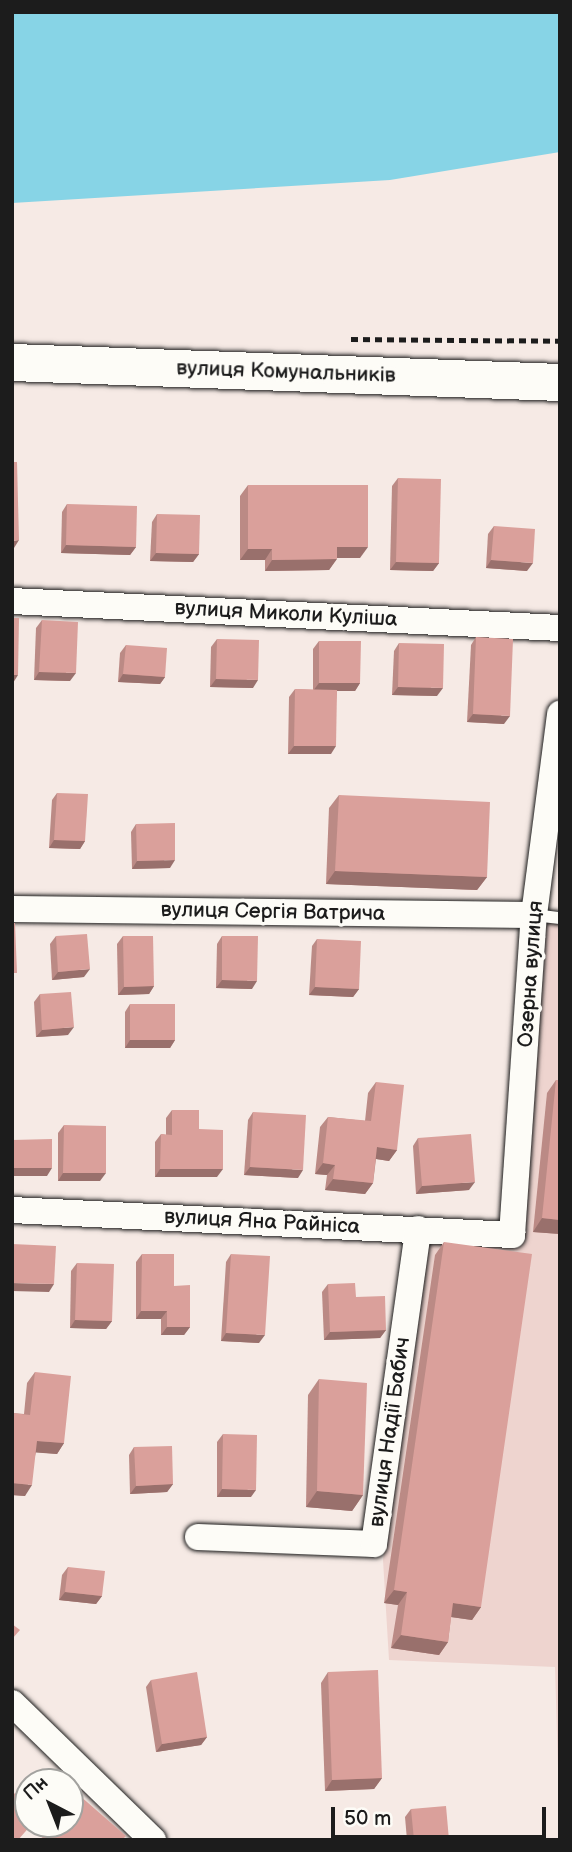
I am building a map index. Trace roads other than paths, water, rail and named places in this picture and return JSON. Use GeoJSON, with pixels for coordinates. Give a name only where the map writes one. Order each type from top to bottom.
{"type":"FeatureCollection","features":[{"type":"Feature","properties":{"kind":"street","name":"вулиця Комунальників"},"geometry":{"type":"LineString","coordinates":[[12,362],[560,382]]}},
{"type":"Feature","properties":{"kind":"street","name":"вулиця Миколи Куліша"},"geometry":{"type":"LineString","coordinates":[[12,601],[560,628]]}},
{"type":"Feature","properties":{"kind":"street","name":"Озерна вулиця"},"geometry":{"type":"LineString","coordinates":[[512,1235],[534,915],[560,714]]}},
{"type":"Feature","properties":{"kind":"street","name":"вулиця Сергія Ватрича"},"geometry":{"type":"LineString","coordinates":[[12,909],[534,915]]}},
{"type":"Feature","properties":{"kind":"street","name":"вулиця Яна Райніса"},"geometry":{"type":"LineString","coordinates":[[12,1210],[512,1235]]}},
{"type":"Feature","properties":{"kind":"street","name":"вулиця Надії Бабич"},"geometry":{"type":"LineString","coordinates":[[198,1537],[374,1544],[418,1229]]}},
{"type":"Feature","properties":{"kind":"street"},"geometry":{"type":"LineString","coordinates":[[12,1703],[153,1840]]}},
{"type":"Feature","properties":{"kind":"lane"},"geometry":{"type":"LineString","coordinates":[[534,915],[560,918]]}},
{"type":"Feature","properties":{"kind":"water"},"geometry":{"type":"Polygon","coordinates":[[[12,12],[560,12],[560,152],[390,180],[12,203],[12,12]]]}}]}
